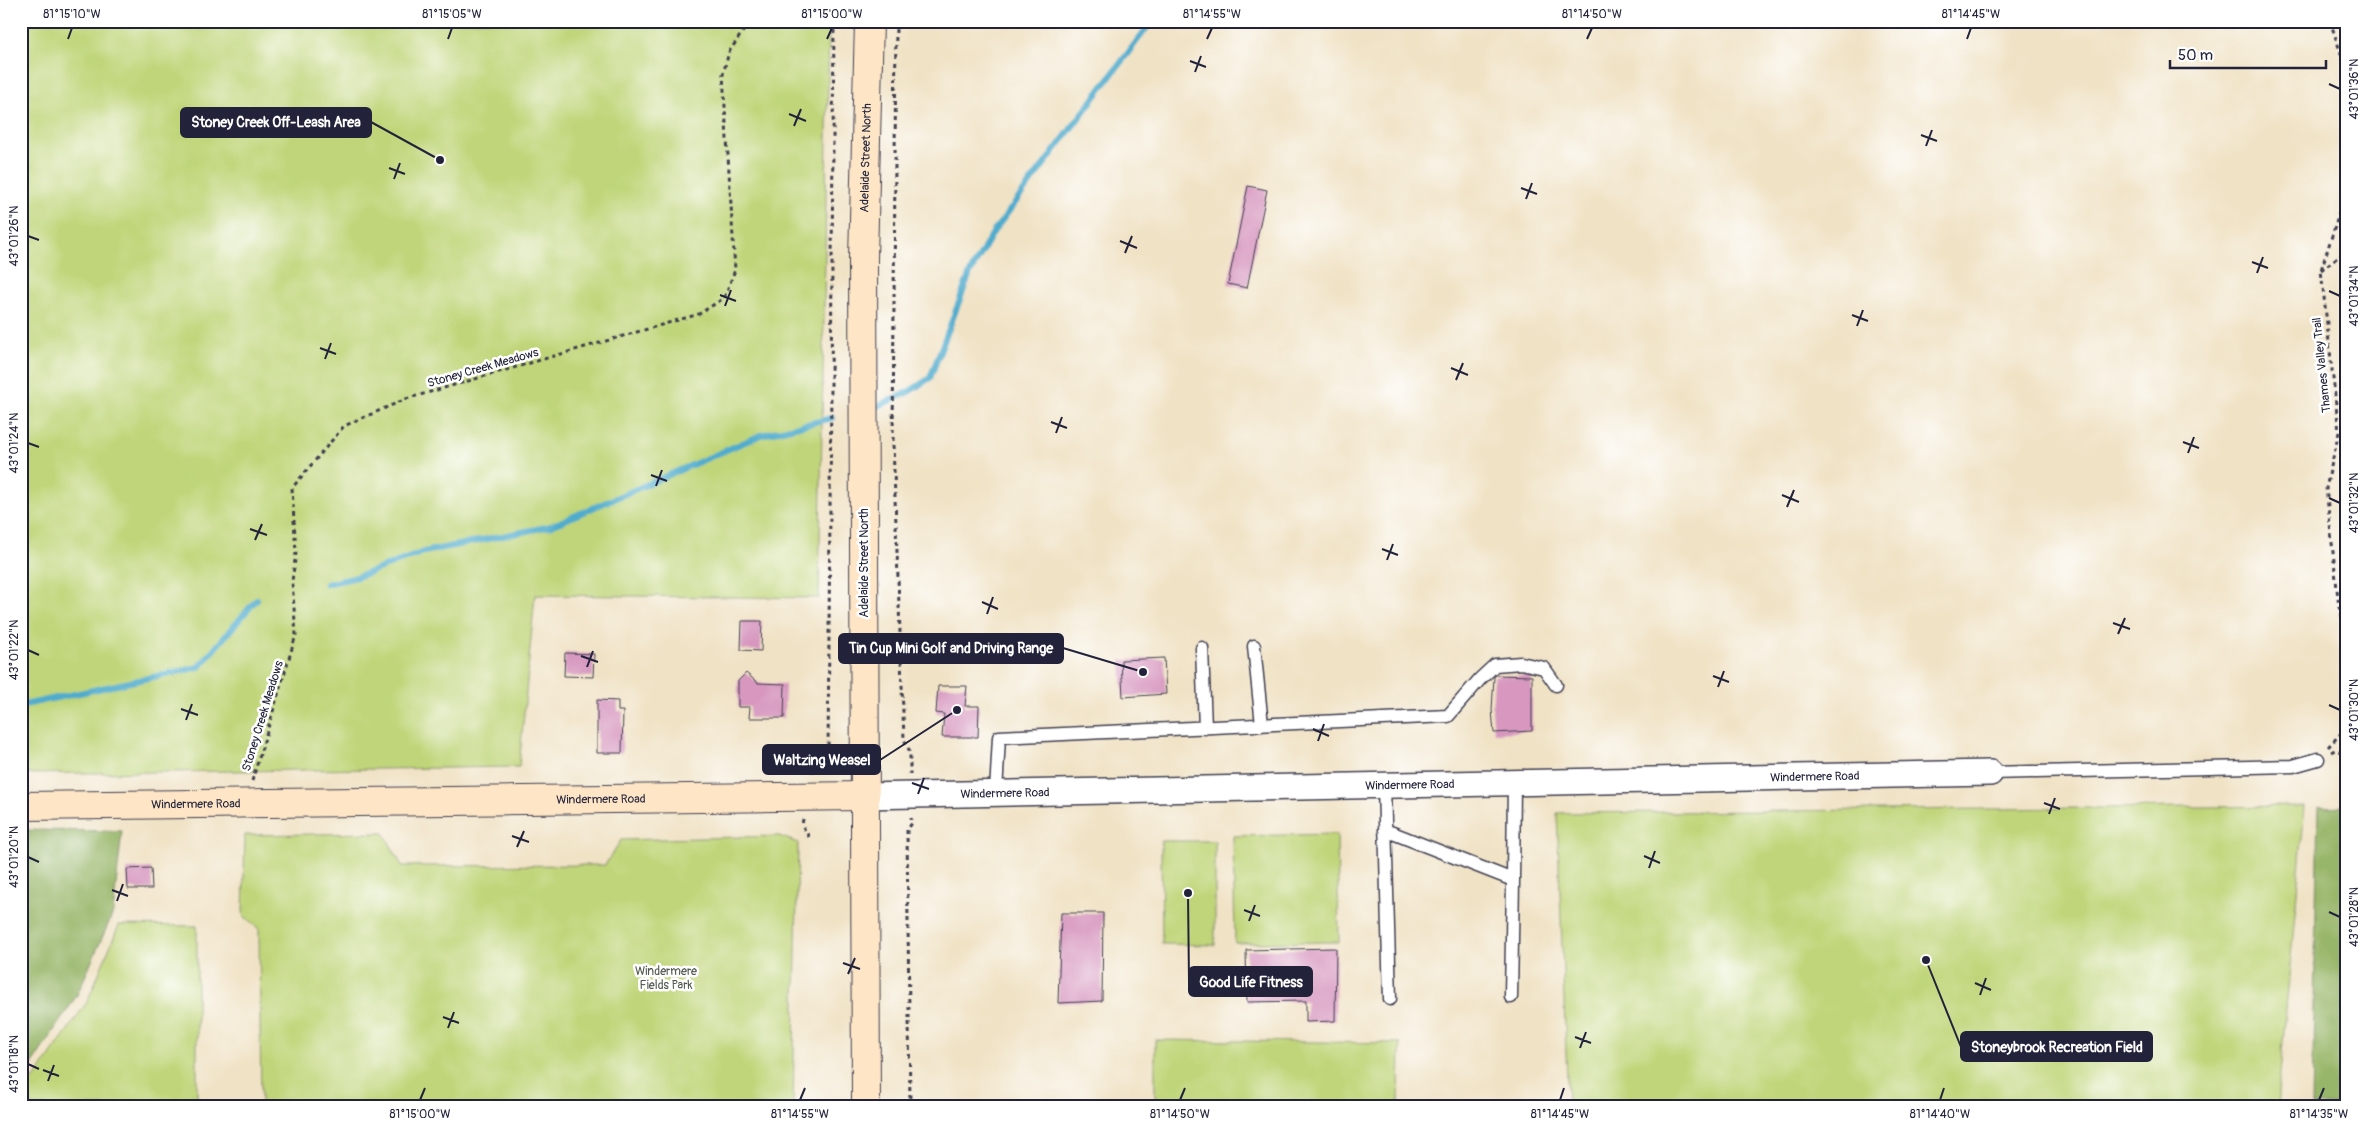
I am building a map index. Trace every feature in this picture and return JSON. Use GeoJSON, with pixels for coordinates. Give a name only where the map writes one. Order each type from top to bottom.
{"type":"FeatureCollection","features":[{"type":"Feature","properties":{"kind":"main road","name":"Adelaide Street North"},"geometry":{"type":"LineString","coordinates":[[866,1106],[863,259],[869,21]]}},
{"type":"Feature","properties":{"kind":"main road","name":"Windermere Road"},"geometry":{"type":"LineString","coordinates":[[34,805],[228,805],[864,796]]}},
{"type":"Feature","properties":{"kind":"street","name":"Windermere Road"},"geometry":{"type":"LineString","coordinates":[[864,796],[1990,773]]}},
{"type":"Feature","properties":{"kind":"lane"},"geometry":{"type":"LineString","coordinates":[[1254,646],[1262,725]]}},
{"type":"Feature","properties":{"kind":"lane"},"geometry":{"type":"LineString","coordinates":[[1202,648],[1205,728]]}},
{"type":"Feature","properties":{"kind":"lane"},"geometry":{"type":"LineString","coordinates":[[996,793],[999,736],[1448,716],[1480,679],[1495,665],[1521,663],[1544,668],[1556,685]]}},
{"type":"Feature","properties":{"kind":"lane"},"geometry":{"type":"LineString","coordinates":[[1990,773],[2293,766],[2318,759]]}},
{"type":"Feature","properties":{"kind":"lane"},"geometry":{"type":"LineString","coordinates":[[1511,996],[1514,783]]}},
{"type":"Feature","properties":{"kind":"lane"},"geometry":{"type":"LineString","coordinates":[[1384,785],[1390,999]]}},
{"type":"Feature","properties":{"kind":"lane"},"geometry":{"type":"LineString","coordinates":[[1386,830],[1514,880]]}},
{"type":"Feature","properties":{"kind":"path","name":"Stoney Creek Meadows"},"geometry":{"type":"LineString","coordinates":[[250,789],[296,635],[292,581],[296,554],[292,488],[344,426],[406,399],[699,314],[724,298],[735,270],[724,74],[729,52],[750,21]]}},
{"type":"Feature","properties":{"kind":"path"},"geometry":{"type":"LineString","coordinates":[[810,775],[828,753],[834,21]]}},
{"type":"Feature","properties":{"kind":"path"},"geometry":{"type":"LineString","coordinates":[[896,21],[893,444],[904,738],[910,752],[912,823],[907,830],[910,1106]]}},
{"type":"Feature","properties":{"kind":"path"},"geometry":{"type":"LineString","coordinates":[[2330,21],[2347,71]]}},
{"type":"Feature","properties":{"kind":"path","name":"Thames Valley Trail"},"geometry":{"type":"LineString","coordinates":[[2347,189],[2321,270],[2339,432],[2326,488],[2339,608],[2347,631]]}},
{"type":"Feature","properties":{"kind":"path"},"geometry":{"type":"LineString","coordinates":[[2321,270],[2347,250]]}},
{"type":"Feature","properties":{"kind":"path"},"geometry":{"type":"LineString","coordinates":[[2318,759],[2347,727]]}},
{"type":"Feature","properties":{"kind":"green space"},"geometry":{"type":"Polygon","coordinates":[[[21,21],[829,21],[819,598],[535,595],[519,767],[21,774],[21,21]]]}},
{"type":"Feature","properties":{"kind":"green space"},"geometry":{"type":"Polygon","coordinates":[[[2305,806],[2277,1106],[1568,1106],[1557,813],[2305,806]]]}},
{"type":"Feature","properties":{"kind":"green space"},"geometry":{"type":"Polygon","coordinates":[[[2347,806],[2347,1106],[2312,1106],[2318,807],[2347,806]]]}},
{"type":"Feature","properties":{"kind":"green space"},"geometry":{"type":"Polygon","coordinates":[[[21,830],[122,831],[113,913],[77,995],[27,1072],[21,1073],[21,830]]]}},
{"type":"Feature","properties":{"kind":"green space","name":"Windermere Fields Park"},"geometry":{"type":"Polygon","coordinates":[[[384,833],[402,866],[605,865],[621,840],[779,836],[798,843],[793,1106],[261,1106],[259,929],[243,915],[245,835],[384,833]]]}},
{"type":"Feature","properties":{"kind":"green space"},"geometry":{"type":"Polygon","coordinates":[[[1337,834],[1339,942],[1235,943],[1233,836],[1337,834]]]}},
{"type":"Feature","properties":{"kind":"green space"},"geometry":{"type":"Polygon","coordinates":[[[1161,841],[1215,841],[1215,945],[1162,944],[1161,841]]]}},
{"type":"Feature","properties":{"kind":"green space"},"geometry":{"type":"Polygon","coordinates":[[[119,925],[197,926],[197,1106],[21,1106],[21,1082],[34,1079],[87,1002],[119,925]]]}},
{"type":"Feature","properties":{"kind":"green space"},"geometry":{"type":"Polygon","coordinates":[[[1155,1040],[1400,1043],[1399,1106],[1155,1106],[1155,1040]]]}},
{"type":"Feature","properties":{"kind":"building"},"geometry":{"type":"Polygon","coordinates":[[[1248,186],[1267,190],[1247,288],[1228,284],[1248,186]]]}},
{"type":"Feature","properties":{"kind":"building"},"geometry":{"type":"Polygon","coordinates":[[[742,621],[762,621],[761,651],[741,650],[742,621]]]}},
{"type":"Feature","properties":{"kind":"building"},"geometry":{"type":"Polygon","coordinates":[[[565,653],[594,654],[593,677],[564,676],[565,653]]]}},
{"type":"Feature","properties":{"kind":"building"},"geometry":{"type":"Polygon","coordinates":[[[1164,658],[1166,694],[1123,697],[1121,660],[1164,658]]]}},
{"type":"Feature","properties":{"kind":"building"},"geometry":{"type":"Polygon","coordinates":[[[746,673],[758,683],[785,684],[784,718],[749,718],[750,707],[738,707],[738,681],[746,673]]]}},
{"type":"Feature","properties":{"kind":"building"},"geometry":{"type":"Polygon","coordinates":[[[1496,675],[1532,676],[1532,731],[1494,733],[1492,710],[1494,677],[1496,675]]]}},
{"type":"Feature","properties":{"kind":"building"},"geometry":{"type":"Polygon","coordinates":[[[938,686],[967,686],[965,706],[979,706],[978,737],[942,737],[944,714],[936,713],[938,686]]]}},
{"type":"Feature","properties":{"kind":"building"},"geometry":{"type":"Polygon","coordinates":[[[597,700],[618,701],[618,711],[623,711],[622,753],[597,753],[597,700]]]}},
{"type":"Feature","properties":{"kind":"building"},"geometry":{"type":"Polygon","coordinates":[[[151,868],[152,889],[128,889],[127,869],[151,868]]]}},
{"type":"Feature","properties":{"kind":"building"},"geometry":{"type":"Polygon","coordinates":[[[1061,913],[1103,913],[1102,1001],[1058,1003],[1061,913]]]}},
{"type":"Feature","properties":{"kind":"building"},"geometry":{"type":"Polygon","coordinates":[[[1336,948],[1335,1021],[1306,1022],[1306,1001],[1247,1002],[1246,950],[1336,948]]]}},
{"type":"Feature","properties":{"kind":"waterway"},"geometry":{"type":"LineString","coordinates":[[870,410],[910,391],[930,378],[970,273],[994,231],[1152,21]]}},
{"type":"Feature","properties":{"kind":"waterway"},"geometry":{"type":"LineString","coordinates":[[326,584],[357,577],[424,552],[551,526],[761,435],[832,418]]}},
{"type":"Feature","properties":{"kind":"waterway"},"geometry":{"type":"LineString","coordinates":[[21,707],[199,667],[257,599]]}},
{"type":"Feature","properties":{"kind":"place","name":"Stoney Creek Off-Leash Area"},"geometry":{"type":"Point","coordinates":[440,160]}},
{"type":"Feature","properties":{"kind":"place","name":"Tin Cup Mini Golf and Driving Range"},"geometry":{"type":"Point","coordinates":[1143,672]}},
{"type":"Feature","properties":{"kind":"place","name":"Waltzing Weasel"},"geometry":{"type":"Point","coordinates":[957,710]}},
{"type":"Feature","properties":{"kind":"place","name":"Good Life Fitness"},"geometry":{"type":"Point","coordinates":[1188,893]}},
{"type":"Feature","properties":{"kind":"place","name":"Stoneybrook Recreation Field"},"geometry":{"type":"Point","coordinates":[1926,960]}}]}
